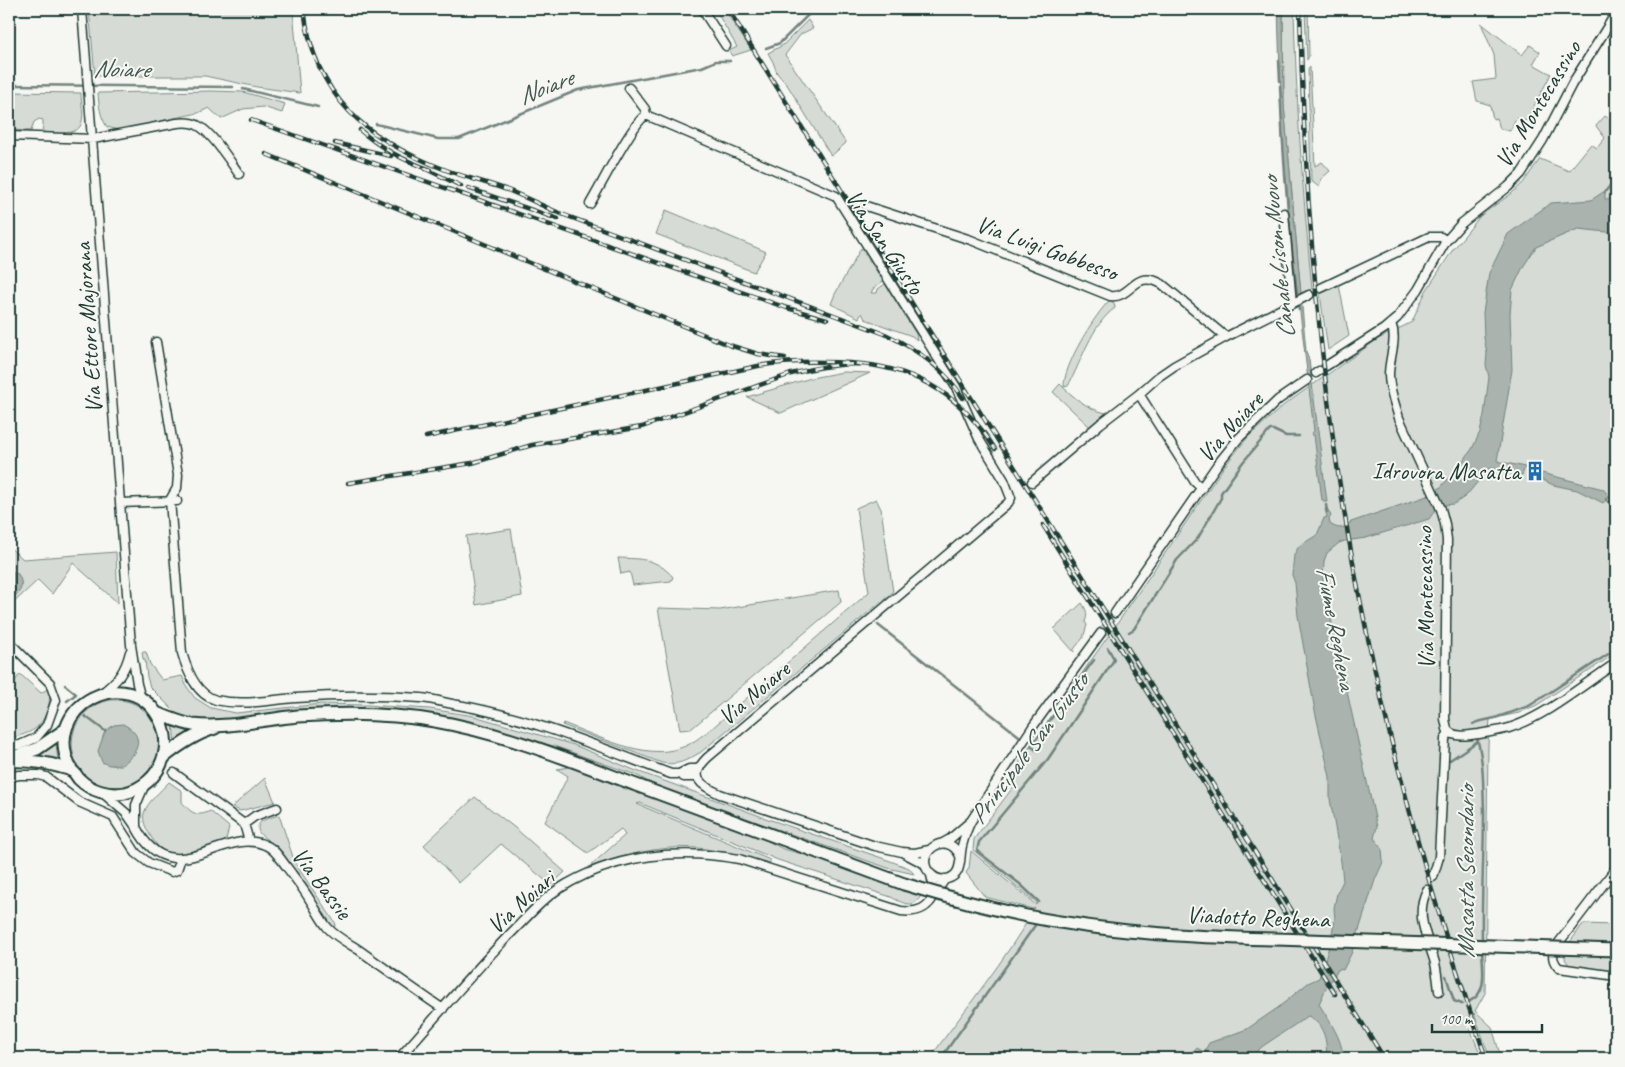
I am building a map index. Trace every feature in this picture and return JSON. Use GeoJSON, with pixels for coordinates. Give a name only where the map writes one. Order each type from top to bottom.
{"type":"FeatureCollection","features":[{"type":"Feature","properties":{"kind":"highway"},"geometry":{"type":"LineString","coordinates":[[122,692],[141,699],[156,713],[165,734],[163,758],[156,772],[146,783],[126,792],[115,794],[103,792],[86,785],[72,771],[64,750],[66,728],[70,718],[88,699],[101,694],[122,692]]}},
{"type":"Feature","properties":{"kind":"highway"},"geometry":{"type":"LineString","coordinates":[[156,713],[192,725],[226,725]]}},
{"type":"Feature","properties":{"kind":"highway","name":"Viadotto Reghena"},"geometry":{"type":"LineString","coordinates":[[226,725],[297,716],[357,714],[419,718],[463,726],[574,762],[904,884],[956,900],[1063,922],[1113,930],[1240,938],[1616,950]]}},
{"type":"Feature","properties":{"kind":"highway"},"geometry":{"type":"LineString","coordinates":[[163,758],[192,737],[226,725]]}},
{"type":"Feature","properties":{"kind":"highway"},"geometry":{"type":"LineString","coordinates":[[9,760],[37,749],[66,728]]}},
{"type":"Feature","properties":{"kind":"highway"},"geometry":{"type":"LineString","coordinates":[[9,760],[38,762],[72,771]]}},
{"type":"Feature","properties":{"kind":"street","name":"Via Ettore Majorana"},"geometry":{"type":"LineString","coordinates":[[82,9],[132,645],[141,699]]}},
{"type":"Feature","properties":{"kind":"street"},"geometry":{"type":"LineString","coordinates":[[702,9],[726,46]]}},
{"type":"Feature","properties":{"kind":"street","name":"Via Montecassino"},"geometry":{"type":"LineString","coordinates":[[1433,877],[1439,857],[1445,739],[1449,732],[1446,719],[1445,524],[1441,509],[1399,418],[1394,402],[1389,377],[1394,341],[1391,323],[1403,311],[1418,290],[1446,241],[1462,223],[1522,174],[1543,140],[1572,84],[1616,13]]}},
{"type":"Feature","properties":{"kind":"street"},"geometry":{"type":"LineString","coordinates":[[590,204],[627,140],[641,118],[646,114],[629,88]]}},
{"type":"Feature","properties":{"kind":"street","name":"Via San Giusto"},"geometry":{"type":"LineString","coordinates":[[646,114],[836,196],[956,387],[979,439],[1004,480],[1010,500]]}},
{"type":"Feature","properties":{"kind":"street"},"geometry":{"type":"LineString","coordinates":[[9,136],[93,139],[177,122],[191,123],[200,126],[222,149],[239,174]]}},
{"type":"Feature","properties":{"kind":"street","name":"Via Luigi Gobbesso"},"geometry":{"type":"LineString","coordinates":[[866,206],[971,240],[1110,296],[1119,296],[1141,280],[1151,279],[1162,284],[1226,337]]}},
{"type":"Feature","properties":{"kind":"street"},"geometry":{"type":"LineString","coordinates":[[1284,213],[1294,303]]}},
{"type":"Feature","properties":{"kind":"street"},"geometry":{"type":"LineString","coordinates":[[1321,288],[1430,237],[1441,237],[1446,241]]}},
{"type":"Feature","properties":{"kind":"street"},"geometry":{"type":"LineString","coordinates":[[1032,482],[1100,424],[1174,366],[1309,295]]}},
{"type":"Feature","properties":{"kind":"street"},"geometry":{"type":"LineString","coordinates":[[1320,370],[1391,323]]}},
{"type":"Feature","properties":{"kind":"street"},"geometry":{"type":"LineString","coordinates":[[156,342],[178,475],[174,500],[182,653],[188,672],[200,689],[214,699],[232,702],[252,702],[346,695],[423,698],[481,709],[526,720],[671,774],[679,774],[689,769],[698,773],[698,780],[704,787],[720,794],[875,846],[902,852],[929,850]]}},
{"type":"Feature","properties":{"kind":"street","name":"Via Noiare"},"geometry":{"type":"LineString","coordinates":[[1139,394],[1195,482],[1202,488],[1217,465],[1248,428],[1278,400],[1306,380]]}},
{"type":"Feature","properties":{"kind":"street"},"geometry":{"type":"LineString","coordinates":[[1116,612],[1202,488]]}},
{"type":"Feature","properties":{"kind":"street"},"geometry":{"type":"LineString","coordinates":[[120,503],[174,500]]}},
{"type":"Feature","properties":{"kind":"street","name":"Via Noiare"},"geometry":{"type":"LineString","coordinates":[[698,773],[700,766],[715,751],[1010,500]]}},
{"type":"Feature","properties":{"kind":"street"},"geometry":{"type":"LineString","coordinates":[[931,875],[936,878],[946,879],[957,872],[960,867],[960,856],[964,838],[971,820],[1034,725],[1101,633]]}},
{"type":"Feature","properties":{"kind":"street"},"geometry":{"type":"LineString","coordinates":[[9,642],[50,683],[56,700],[48,725],[36,738],[9,746]]}},
{"type":"Feature","properties":{"kind":"street","name":"Via Ettore Majorana"},"geometry":{"type":"LineString","coordinates":[[101,694],[115,683],[124,672],[132,645]]}},
{"type":"Feature","properties":{"kind":"street"},"geometry":{"type":"LineString","coordinates":[[1449,732],[1454,735],[1473,734],[1509,728],[1519,724],[1550,708],[1616,663]]}},
{"type":"Feature","properties":{"kind":"street"},"geometry":{"type":"LineString","coordinates":[[103,792],[127,814],[150,847],[171,857],[190,857],[249,841],[244,824],[174,773]]}},
{"type":"Feature","properties":{"kind":"street"},"geometry":{"type":"LineString","coordinates":[[9,777],[19,775],[46,777],[79,802],[113,817],[136,853],[148,863],[172,872],[177,870],[180,858]]}},
{"type":"Feature","properties":{"kind":"street"},"geometry":{"type":"LineString","coordinates":[[136,827],[136,805],[146,783]]}},
{"type":"Feature","properties":{"kind":"street"},"geometry":{"type":"LineString","coordinates":[[244,824],[255,816],[277,808]]}},
{"type":"Feature","properties":{"kind":"street"},"geometry":{"type":"LineString","coordinates":[[935,894],[931,875],[926,864],[926,854],[932,847],[941,844],[971,820]]}},
{"type":"Feature","properties":{"kind":"street","name":"Via Bassie"},"geometry":{"type":"LineString","coordinates":[[249,841],[265,845],[278,855],[304,890],[329,929],[443,1009]]}},
{"type":"Feature","properties":{"kind":"street"},"geometry":{"type":"LineString","coordinates":[[941,844],[955,848],[960,856]]}},
{"type":"Feature","properties":{"kind":"street"},"geometry":{"type":"LineString","coordinates":[[902,852],[926,864]]}},
{"type":"Feature","properties":{"kind":"street","name":"Via Noiari"},"geometry":{"type":"LineString","coordinates":[[399,1058],[498,946],[555,891],[586,873],[637,858],[691,853],[713,854],[739,859],[909,912],[923,909],[946,879]]}},
{"type":"Feature","properties":{"kind":"street"},"geometry":{"type":"LineString","coordinates":[[1616,868],[1554,949],[1552,956],[1554,964],[1559,968],[1616,976]]}},
{"type":"Feature","properties":{"kind":"street"},"geometry":{"type":"LineString","coordinates":[[1427,890],[1423,898],[1421,918],[1434,961],[1439,991]]}},
{"type":"Feature","properties":{"kind":"shaded area"},"geometry":{"type":"Polygon","coordinates":[[[89,9],[293,9],[300,93],[257,87],[205,76],[95,76],[89,9]]]}},
{"type":"Feature","properties":{"kind":"shaded area"},"geometry":{"type":"Polygon","coordinates":[[[715,9],[724,9],[751,50],[732,56],[729,51],[737,47],[715,9]]]}},
{"type":"Feature","properties":{"kind":"shaded area"},"geometry":{"type":"Polygon","coordinates":[[[1278,9],[1283,9],[1284,105],[1306,351],[1309,360],[1327,502],[1322,500],[1314,435],[1312,435],[1314,431],[1293,253],[1282,137],[1278,9]]]}},
{"type":"Feature","properties":{"kind":"shaded area"},"geometry":{"type":"Polygon","coordinates":[[[1283,9],[1294,9],[1300,149],[1312,289],[1301,293],[1284,105],[1283,9]]]}},
{"type":"Feature","properties":{"kind":"shaded area"},"geometry":{"type":"Polygon","coordinates":[[[1305,9],[1308,9],[1309,56],[1307,60],[1305,9]]]}},
{"type":"Feature","properties":{"kind":"shaded area"},"geometry":{"type":"Polygon","coordinates":[[[808,20],[813,28],[801,34],[785,55],[846,143],[831,156],[788,86],[777,73],[768,53],[783,45],[808,20]]]}},
{"type":"Feature","properties":{"kind":"shaded area"},"geometry":{"type":"Polygon","coordinates":[[[1481,23],[1522,55],[1530,45],[1540,52],[1533,64],[1551,74],[1526,121],[1516,118],[1510,131],[1500,129],[1497,118],[1493,119],[1490,105],[1477,101],[1473,82],[1496,79],[1494,55],[1481,23]]]}},
{"type":"Feature","properties":{"kind":"shaded area"},"geometry":{"type":"Polygon","coordinates":[[[1310,67],[1315,166],[1322,162],[1330,171],[1321,179],[1319,187],[1311,181],[1308,68],[1310,67]]]}},
{"type":"Feature","properties":{"kind":"shaded area"},"geometry":{"type":"Polygon","coordinates":[[[9,92],[81,93],[83,115],[80,126],[72,132],[44,133],[42,129],[43,120],[39,119],[34,122],[31,131],[9,130],[9,92]]]}},
{"type":"Feature","properties":{"kind":"shaded area"},"geometry":{"type":"Polygon","coordinates":[[[243,92],[285,104],[282,113],[263,107],[243,109],[221,119],[209,108],[198,113],[119,130],[107,127],[100,111],[98,93],[243,92]]]}},
{"type":"Feature","properties":{"kind":"shaded area"},"geometry":{"type":"Polygon","coordinates":[[[1605,116],[1616,124],[1616,653],[1537,705],[1519,713],[1490,719],[1488,745],[1485,993],[1475,1011],[1492,1027],[1501,1058],[1490,1058],[1474,1013],[1468,1024],[1482,1058],[930,1058],[998,966],[1035,908],[985,897],[966,873],[969,868],[971,851],[1036,905],[1037,903],[973,850],[974,839],[1014,786],[1020,761],[1121,618],[1223,468],[1248,437],[1284,405],[1378,339],[1412,322],[1426,291],[1452,251],[1481,215],[1523,183],[1540,159],[1569,171],[1591,144],[1597,148],[1605,138],[1596,126],[1605,116]]]}},
{"type":"Feature","properties":{"kind":"shaded area"},"geometry":{"type":"Polygon","coordinates":[[[1605,191],[1605,199],[1616,200],[1616,233],[1578,229],[1536,247],[1523,267],[1512,290],[1510,314],[1512,370],[1497,461],[1525,467],[1522,475],[1489,468],[1466,496],[1454,504],[1444,505],[1436,509],[1429,519],[1366,538],[1339,543],[1327,553],[1324,561],[1323,583],[1377,827],[1374,838],[1382,848],[1383,862],[1375,880],[1352,952],[1343,970],[1338,970],[1326,988],[1319,1004],[1338,1037],[1343,1058],[1326,1058],[1324,1034],[1318,1024],[1308,1016],[1263,1046],[1255,1053],[1255,1058],[1189,1058],[1190,1053],[1197,1048],[1204,1052],[1209,1043],[1247,1029],[1279,1007],[1308,983],[1319,978],[1335,920],[1334,908],[1337,893],[1343,881],[1341,862],[1330,799],[1330,777],[1315,711],[1298,616],[1295,583],[1292,575],[1294,555],[1299,546],[1317,535],[1324,518],[1327,517],[1325,509],[1327,508],[1331,516],[1329,519],[1330,524],[1338,528],[1343,527],[1351,522],[1430,495],[1440,488],[1461,464],[1472,449],[1480,432],[1484,415],[1489,377],[1486,365],[1487,353],[1483,313],[1489,273],[1508,234],[1551,203],[1591,200],[1605,191]]]}},
{"type":"Feature","properties":{"kind":"shaded area"},"geometry":{"type":"Polygon","coordinates":[[[666,210],[766,252],[754,272],[656,234],[666,210]]]}},
{"type":"Feature","properties":{"kind":"shaded area"},"geometry":{"type":"Polygon","coordinates":[[[861,248],[883,281],[871,293],[877,293],[878,289],[885,284],[916,334],[917,340],[912,336],[865,319],[862,313],[859,318],[831,304],[861,248]]]}},
{"type":"Feature","properties":{"kind":"shaded area"},"geometry":{"type":"Polygon","coordinates":[[[1339,285],[1349,336],[1328,350],[1320,294],[1339,285]]]}},
{"type":"Feature","properties":{"kind":"shaded area"},"geometry":{"type":"Polygon","coordinates":[[[1110,300],[1114,303],[1115,308],[1093,333],[1068,386],[1064,387],[1065,378],[1074,354],[1096,317],[1110,300]]]}},
{"type":"Feature","properties":{"kind":"shaded area"},"geometry":{"type":"Polygon","coordinates":[[[843,372],[870,373],[781,413],[747,397],[811,378],[843,372]]]}},
{"type":"Feature","properties":{"kind":"shaded area"},"geometry":{"type":"Polygon","coordinates":[[[1060,384],[1081,402],[1093,409],[1106,413],[1090,427],[1053,392],[1060,384]]]}},
{"type":"Feature","properties":{"kind":"shaded area"},"geometry":{"type":"Polygon","coordinates":[[[1542,473],[1603,489],[1610,497],[1603,503],[1577,490],[1553,485],[1541,479],[1542,473]]]}},
{"type":"Feature","properties":{"kind":"shaded area"},"geometry":{"type":"Polygon","coordinates":[[[876,499],[881,509],[893,592],[701,752],[678,763],[662,763],[562,725],[563,723],[605,740],[636,749],[667,751],[692,743],[710,730],[869,592],[856,508],[876,499]]]}},
{"type":"Feature","properties":{"kind":"shaded area"},"geometry":{"type":"Polygon","coordinates":[[[511,529],[522,596],[476,605],[466,536],[511,529]]]}},
{"type":"Feature","properties":{"kind":"shaded area"},"geometry":{"type":"Polygon","coordinates":[[[9,547],[23,559],[116,552],[118,603],[73,563],[52,594],[38,580],[9,607],[9,547]]]}},
{"type":"Feature","properties":{"kind":"shaded area"},"geometry":{"type":"Polygon","coordinates":[[[618,558],[641,559],[654,563],[661,566],[673,577],[671,581],[633,585],[630,572],[621,574],[618,558]]]}},
{"type":"Feature","properties":{"kind":"shaded area"},"geometry":{"type":"Polygon","coordinates":[[[9,570],[18,574],[21,589],[16,595],[9,598],[9,570]]]}},
{"type":"Feature","properties":{"kind":"shaded area"},"geometry":{"type":"Polygon","coordinates":[[[839,590],[841,602],[691,729],[680,730],[658,608],[720,610],[839,590]]]}},
{"type":"Feature","properties":{"kind":"shaded area"},"geometry":{"type":"Polygon","coordinates":[[[1082,603],[1086,612],[1085,622],[1087,625],[1083,638],[1074,649],[1074,652],[1054,629],[1082,603]]]}},
{"type":"Feature","properties":{"kind":"shaded area"},"geometry":{"type":"Polygon","coordinates":[[[142,652],[146,652],[150,664],[162,680],[182,676],[195,698],[211,708],[236,713],[321,704],[367,705],[430,709],[474,716],[574,745],[634,770],[909,868],[914,874],[888,868],[662,789],[636,775],[554,746],[380,709],[313,709],[212,721],[183,717],[176,713],[150,687],[142,652]]]}},
{"type":"Feature","properties":{"kind":"shaded area"},"geometry":{"type":"Polygon","coordinates":[[[20,674],[41,693],[49,688],[50,698],[44,718],[32,731],[9,739],[9,689],[20,674]]]}},
{"type":"Feature","properties":{"kind":"shaded area"},"geometry":{"type":"Polygon","coordinates":[[[110,700],[129,702],[144,710],[154,723],[158,739],[157,755],[151,770],[139,781],[121,787],[103,786],[88,778],[78,766],[73,751],[73,736],[79,720],[91,708],[110,700]],[[105,731],[102,762],[116,766],[136,753],[105,731]]]}},
{"type":"Feature","properties":{"kind":"shaded area"},"geometry":{"type":"Polygon","coordinates":[[[123,724],[135,734],[137,739],[138,744],[133,755],[122,765],[109,765],[102,762],[98,751],[105,731],[114,725],[123,724]]]}},
{"type":"Feature","properties":{"kind":"shaded area"},"geometry":{"type":"Polygon","coordinates":[[[173,725],[199,730],[187,734],[175,743],[173,725]]]}},
{"type":"Feature","properties":{"kind":"shaded area"},"geometry":{"type":"Polygon","coordinates":[[[56,743],[58,762],[33,757],[33,754],[56,743]]]}},
{"type":"Feature","properties":{"kind":"shaded area"},"geometry":{"type":"Polygon","coordinates":[[[570,767],[751,832],[783,849],[822,859],[922,893],[913,904],[900,902],[891,897],[778,860],[640,803],[637,804],[770,860],[770,863],[743,856],[684,847],[643,852],[589,867],[625,835],[621,829],[588,853],[545,822],[568,776],[557,769],[570,767]]]}},
{"type":"Feature","properties":{"kind":"shaded area"},"geometry":{"type":"Polygon","coordinates":[[[265,778],[275,802],[240,811],[232,807],[265,778]]]}},
{"type":"Feature","properties":{"kind":"shaded area"},"geometry":{"type":"Polygon","coordinates":[[[169,782],[182,791],[182,802],[188,809],[198,814],[210,811],[229,827],[226,840],[203,851],[186,854],[170,853],[159,847],[147,830],[144,813],[148,804],[169,782]]]}},
{"type":"Feature","properties":{"kind":"shaded area"},"geometry":{"type":"Polygon","coordinates":[[[475,797],[515,828],[565,872],[551,885],[501,844],[459,883],[424,845],[475,797]]]}},
{"type":"Feature","properties":{"kind":"shaded area"},"geometry":{"type":"Polygon","coordinates":[[[279,815],[295,863],[336,924],[334,927],[281,851],[260,834],[258,830],[260,823],[279,815]]]}},
{"type":"Feature","properties":{"kind":"shaded area"},"geometry":{"type":"Polygon","coordinates":[[[1583,924],[1616,925],[1616,972],[1569,965],[1565,959],[1565,949],[1583,924]]]}},
{"type":"Feature","properties":{"kind":"waterway","name":"Noiare"},"geometry":{"type":"LineString","coordinates":[[766,48],[780,43],[814,9]]}},
{"type":"Feature","properties":{"kind":"waterway","name":"Noiare"},"geometry":{"type":"LineString","coordinates":[[376,124],[438,139],[459,139],[578,90],[702,67],[716,61],[730,61]]}},
{"type":"Feature","properties":{"kind":"waterway","name":"Canale Lison Nuovo"},"geometry":{"type":"LineString","coordinates":[[1279,61],[1280,81]]}},
{"type":"Feature","properties":{"kind":"waterway","name":"Noiare"},"geometry":{"type":"LineString","coordinates":[[9,85],[233,87]]}},
{"type":"Feature","properties":{"kind":"waterway","name":"Canale Lison Nuovo"},"geometry":{"type":"LineString","coordinates":[[1280,86],[1287,198],[1299,310]]}},
{"type":"Feature","properties":{"kind":"waterway","name":"Noiare"},"geometry":{"type":"LineString","coordinates":[[243,89],[318,107]]}},
{"type":"Feature","properties":{"kind":"waterway"},"geometry":{"type":"LineString","coordinates":[[1605,192],[1616,178]]}},
{"type":"Feature","properties":{"kind":"waterway","name":"Principale San Giusto"},"geometry":{"type":"LineString","coordinates":[[1129,632],[1134,629],[1177,560],[1198,538],[1221,498],[1221,493],[1243,462],[1270,430],[1286,436],[1299,436]]}},
{"type":"Feature","properties":{"kind":"waterway"},"geometry":{"type":"LineString","coordinates":[[1606,499],[1616,511]]}},
{"type":"Feature","properties":{"kind":"waterway","name":"Canale Lison Nuovo"},"geometry":{"type":"LineString","coordinates":[[1326,505],[1327,512]]}},
{"type":"Feature","properties":{"kind":"waterway"},"geometry":{"type":"LineString","coordinates":[[878,625],[1019,736]]}},
{"type":"Feature","properties":{"kind":"waterway"},"geometry":{"type":"LineString","coordinates":[[9,634],[14,640]]}},
{"type":"Feature","properties":{"kind":"waterway","name":"Principale San Giusto"},"geometry":{"type":"LineString","coordinates":[[1039,902],[1020,884],[977,851],[979,842],[1048,759],[1112,663],[1114,659],[1108,648]]}},
{"type":"Feature","properties":{"kind":"waterway","name":"Masatta Secondario"},"geometry":{"type":"LineString","coordinates":[[1473,724],[1529,706],[1616,649]]}},
{"type":"Feature","properties":{"kind":"waterway"},"geometry":{"type":"LineString","coordinates":[[1031,746],[1094,660]]}},
{"type":"Feature","properties":{"kind":"waterway"},"geometry":{"type":"LineString","coordinates":[[65,685],[76,694],[67,701]]}},
{"type":"Feature","properties":{"kind":"waterway"},"geometry":{"type":"LineString","coordinates":[[85,716],[105,731]]}},
{"type":"Feature","properties":{"kind":"waterway","name":"Masatta Secondario"},"geometry":{"type":"LineString","coordinates":[[1477,738],[1482,765],[1484,811],[1482,943]]}},
{"type":"Feature","properties":{"kind":"waterway"},"geometry":{"type":"LineString","coordinates":[[1450,760],[1478,741]]}},
{"type":"Feature","properties":{"kind":"waterway"},"geometry":{"type":"LineString","coordinates":[[1031,746],[1036,750]]}},
{"type":"Feature","properties":{"kind":"waterway","name":"Principale San Giusto"},"geometry":{"type":"LineString","coordinates":[[941,1058],[1036,924]]}},
{"type":"Feature","properties":{"kind":"waterway","name":"Masatta Secondario"},"geometry":{"type":"LineString","coordinates":[[1470,1001],[1480,992],[1482,985],[1482,948]]}},
{"type":"Feature","properties":{"kind":"waterway"},"geometry":{"type":"LineString","coordinates":[[1446,976],[1454,1001],[1462,1004]]}},
{"type":"Feature","properties":{"kind":"tunnel"},"geometry":{"type":"LineString","coordinates":[[1101,633],[1115,613]]}},
{"type":"Feature","properties":{"kind":"tunnel"},"geometry":{"type":"LineString","coordinates":[[1427,890],[1433,877]]}},
{"type":"Feature","properties":{"kind":"railway"},"geometry":{"type":"LineString","coordinates":[[304,9],[310,40],[319,67],[332,91],[349,111],[369,129],[392,145],[446,170],[510,191],[559,213],[885,334],[929,360],[956,387],[963,398]]}},
{"type":"Feature","properties":{"kind":"railway"},"geometry":{"type":"LineString","coordinates":[[728,9],[1384,1058]]}},
{"type":"Feature","properties":{"kind":"railway"},"geometry":{"type":"LineString","coordinates":[[1300,9],[1306,170],[1320,331],[1333,438],[1359,596],[1394,752],[1414,829],[1486,1058]]}},
{"type":"Feature","properties":{"kind":"railway"},"geometry":{"type":"LineString","coordinates":[[251,120],[787,308],[827,319]]}},
{"type":"Feature","properties":{"kind":"railway"},"geometry":{"type":"LineString","coordinates":[[360,130],[376,143],[393,153],[431,170]]}},
{"type":"Feature","properties":{"kind":"railway"},"geometry":{"type":"LineString","coordinates":[[335,143],[391,156]]}},
{"type":"Feature","properties":{"kind":"railway"},"geometry":{"type":"LineString","coordinates":[[266,154],[729,345],[758,354],[785,358]]}},
{"type":"Feature","properties":{"kind":"railway"},"geometry":{"type":"LineString","coordinates":[[424,168],[461,186]]}},
{"type":"Feature","properties":{"kind":"railway"},"geometry":{"type":"LineString","coordinates":[[468,188],[558,219]]}},
{"type":"Feature","properties":{"kind":"railway"},"geometry":{"type":"LineString","coordinates":[[348,483],[472,463],[532,445],[642,427],[791,374],[826,366],[862,364],[810,362],[758,366],[426,437]]}},
{"type":"Feature","properties":{"kind":"railway"},"geometry":{"type":"LineString","coordinates":[[862,364],[883,367],[903,373],[922,380],[939,390],[969,415],[995,449]]}},
{"type":"Feature","properties":{"kind":"railway"},"geometry":{"type":"LineString","coordinates":[[1043,525],[1335,994]]}},
{"type":"Feature","properties":{"kind":"place","name":"Idrovora Masatta"},"geometry":{"type":"Point","coordinates":[1535,471]}},
{"type":"Feature","properties":{"kind":"water label","name":"Fiume Reghena"},"geometry":{"type":"Point","coordinates":[1337,628]}}]}
